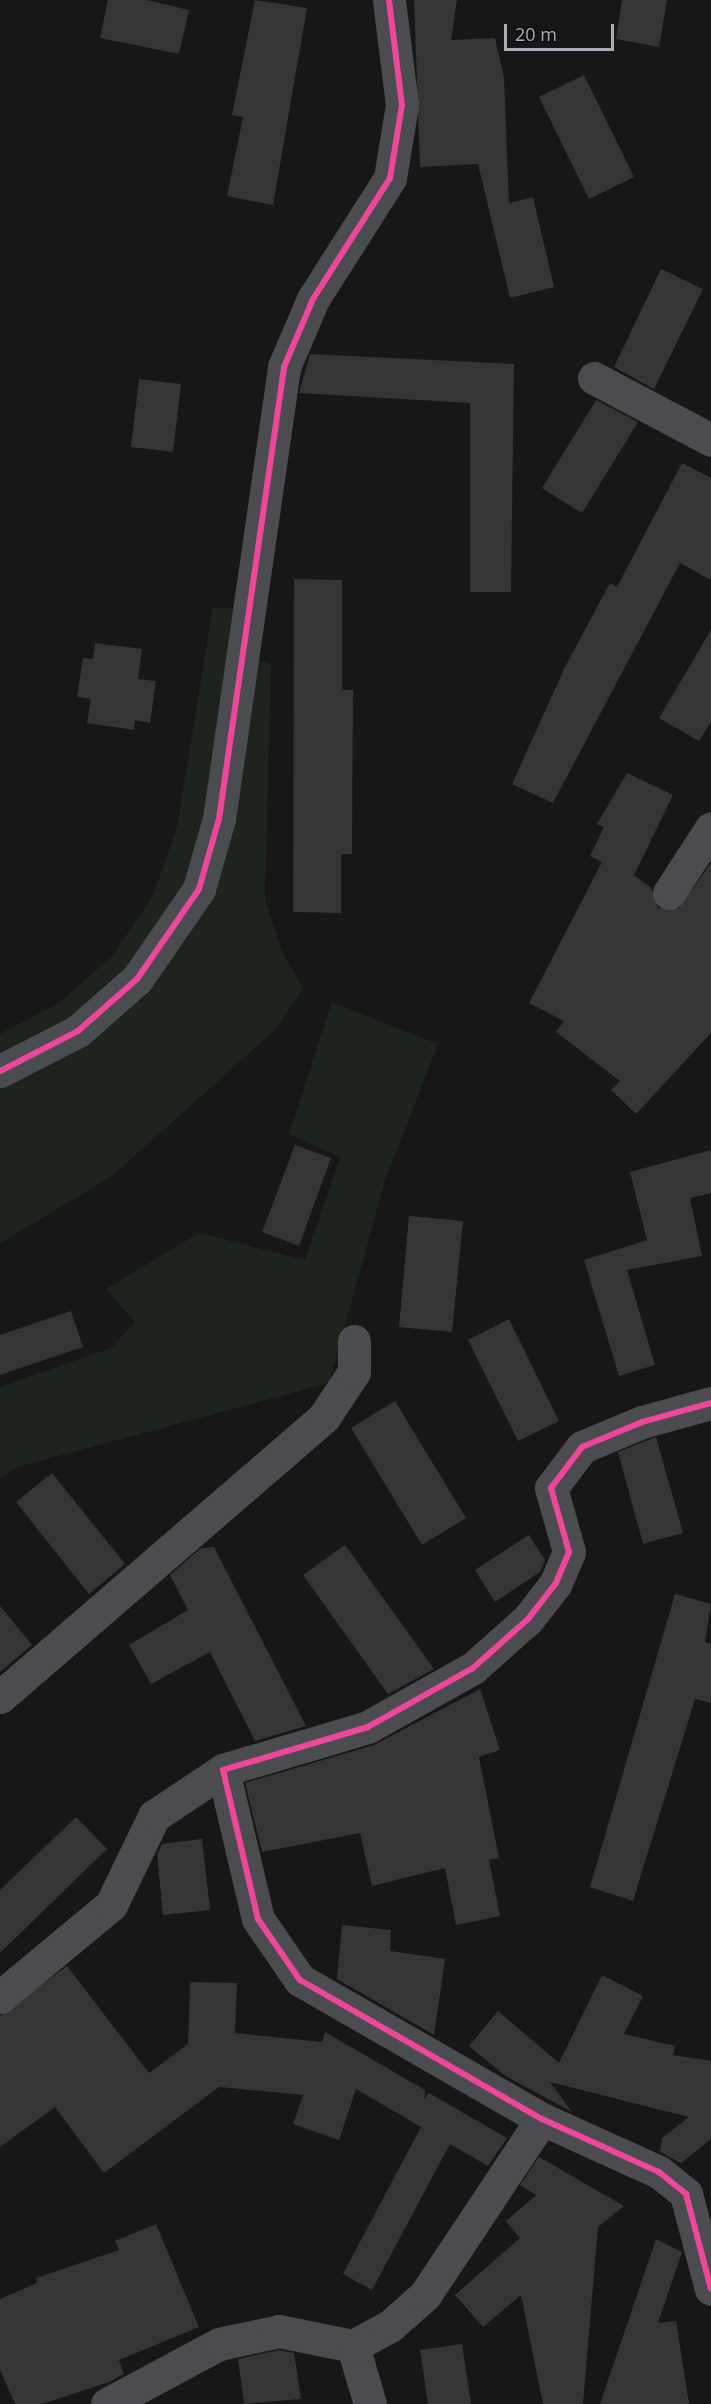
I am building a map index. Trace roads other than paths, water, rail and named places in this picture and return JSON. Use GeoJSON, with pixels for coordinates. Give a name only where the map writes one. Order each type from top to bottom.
{"type":"FeatureCollection","features":[{"type":"Feature","properties":{"kind":"street"},"geometry":{"type":"LineString","coordinates":[[0,1071],[78,1031],[137,979],[199,889],[219,819],[284,367],[313,299],[390,178],[402,105],[389,0]]}},
{"type":"Feature","properties":{"kind":"street"},"geometry":{"type":"LineString","coordinates":[[594,378],[711,440]]}},
{"type":"Feature","properties":{"kind":"street"},"geometry":{"type":"LineString","coordinates":[[669,893],[711,828]]}},
{"type":"Feature","properties":{"kind":"street"},"geometry":{"type":"LineString","coordinates":[[0,1697],[324,1417],[354,1372],[354,1341]]}},
{"type":"Feature","properties":{"kind":"street"},"geometry":{"type":"LineString","coordinates":[[0,1997],[111,1905],[154,1816],[223,1770],[368,1727],[474,1668],[528,1619],[556,1583],[569,1552],[551,1488],[582,1447],[642,1422],[711,1403]]}},
{"type":"Feature","properties":{"kind":"street"},"geometry":{"type":"LineString","coordinates":[[223,1770],[258,1919],[300,1980],[542,2119],[659,2172],[687,2194],[711,2289]]}},
{"type":"Feature","properties":{"kind":"street"},"geometry":{"type":"LineString","coordinates":[[107,2404],[219,2344],[279,2331],[353,2346],[390,2326],[425,2295],[542,2119]]}},
{"type":"Feature","properties":{"kind":"street"},"geometry":{"type":"LineString","coordinates":[[353,2346],[370,2404]]}}]}
